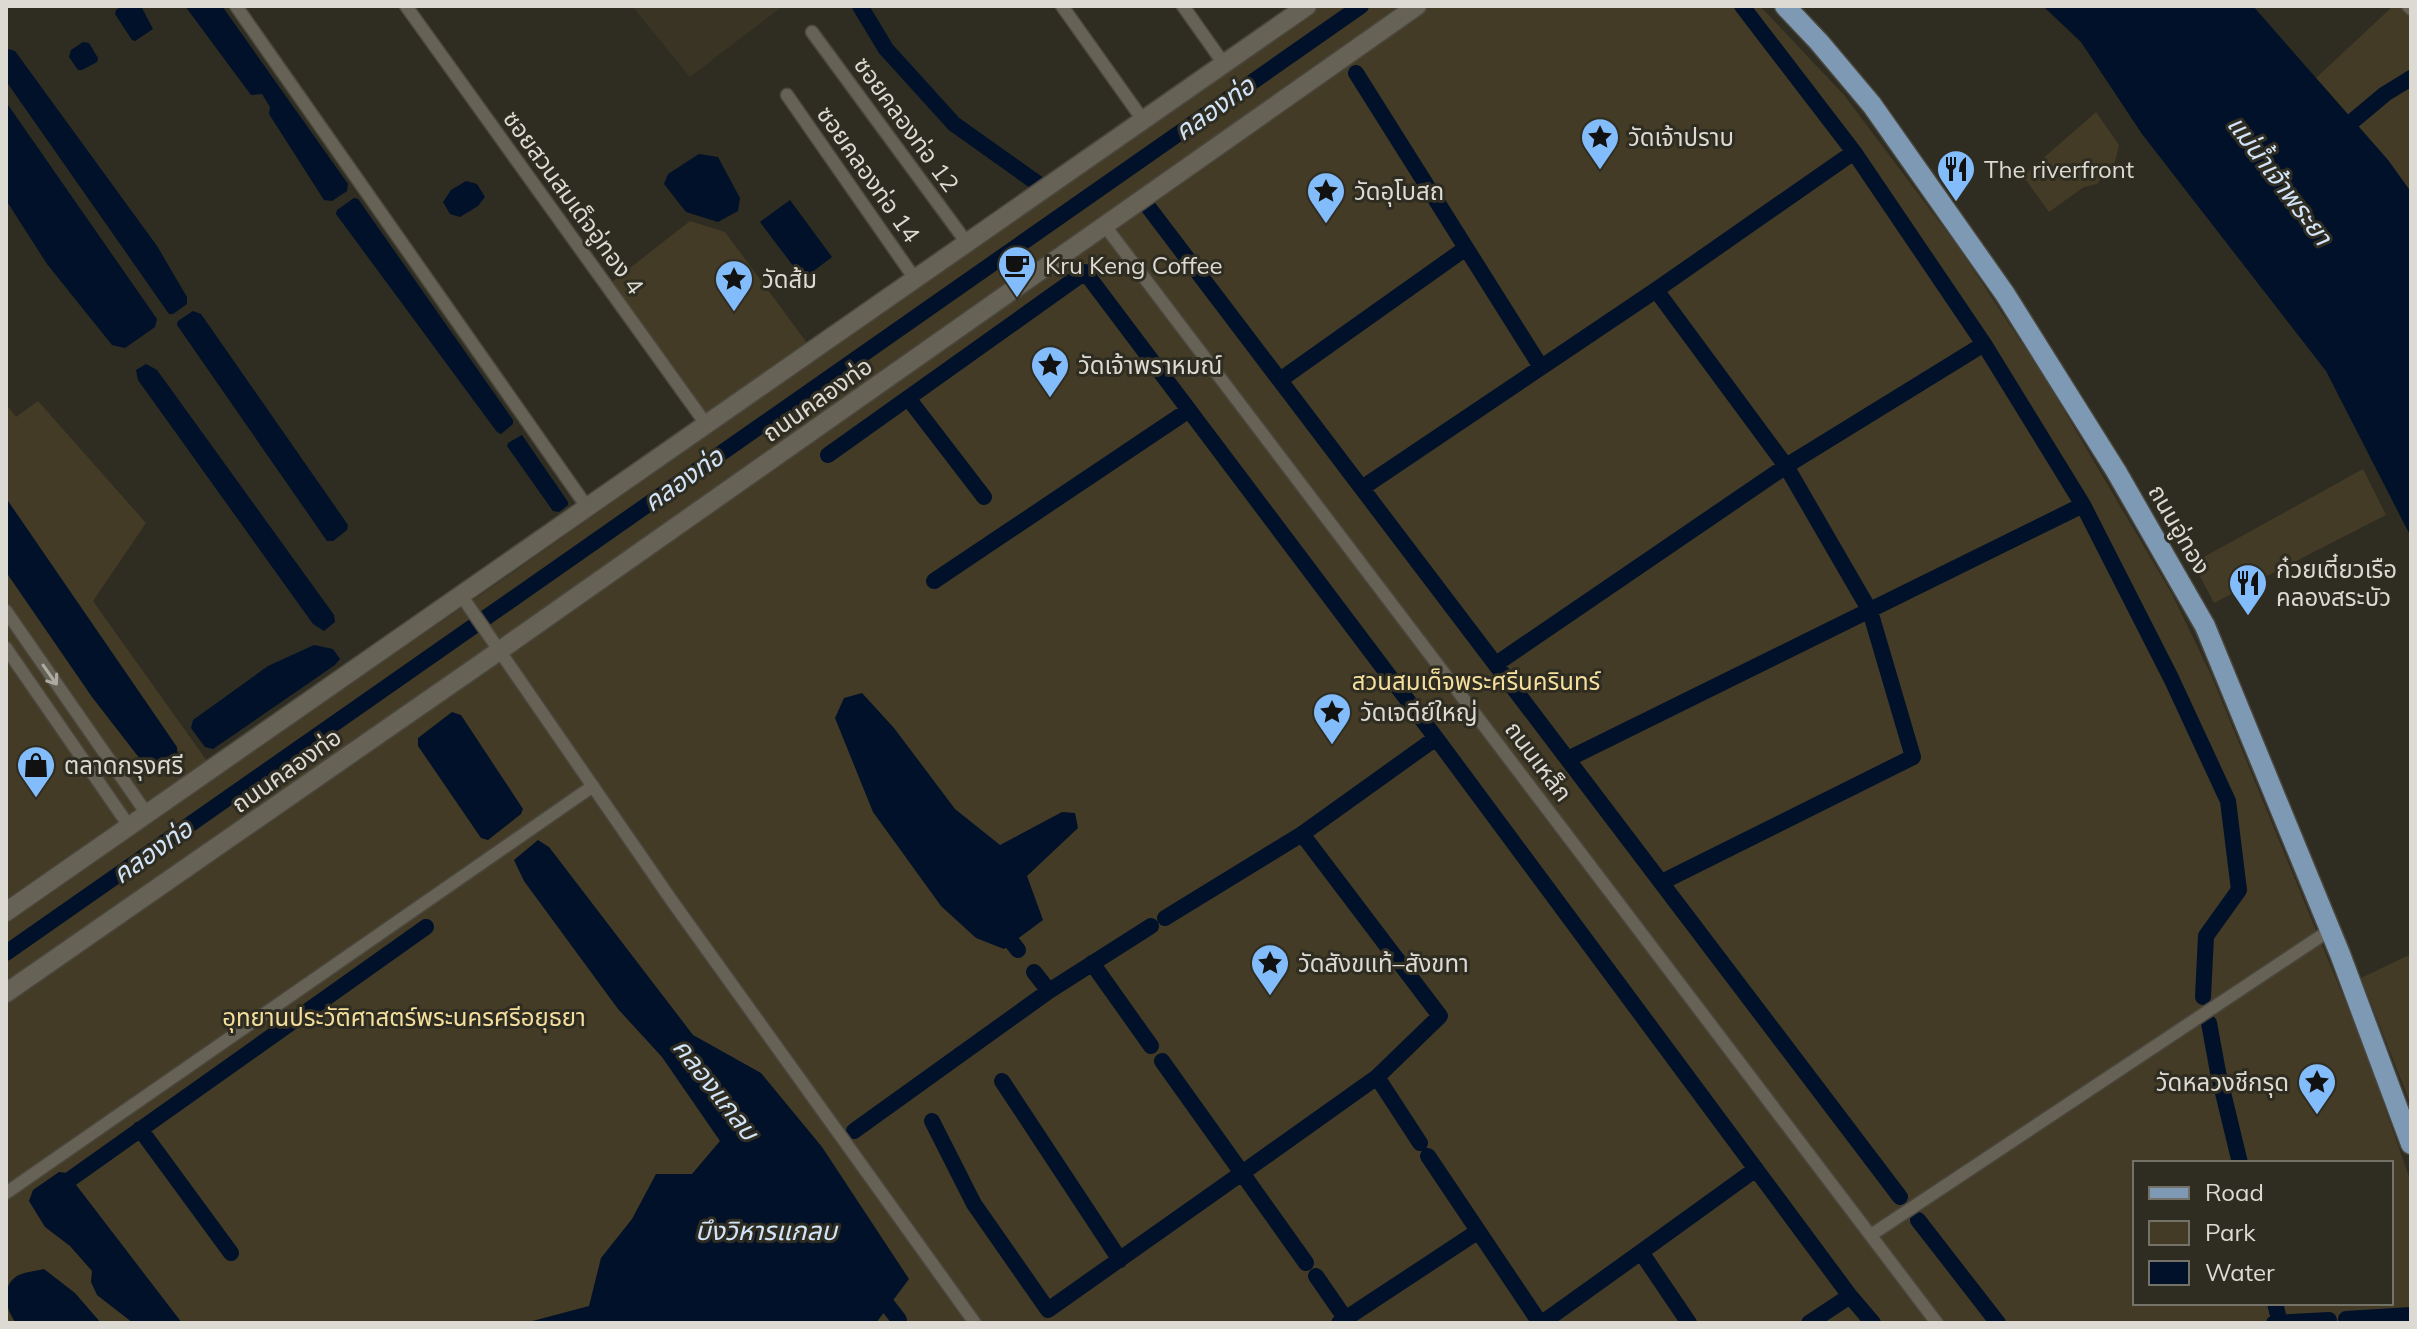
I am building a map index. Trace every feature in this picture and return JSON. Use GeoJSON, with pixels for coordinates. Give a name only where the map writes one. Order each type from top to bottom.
{"type":"FeatureCollection","features":[{"type":"Feature","properties":{"kind":"main road","name":"ถนนอู่ทอง"},"geometry":{"type":"LineString","coordinates":[[1785,6],[1872,105],[1939,198],[2005,294],[2166,553],[2219,655],[2330,930],[2411,1144]]}},
{"type":"Feature","properties":{"kind":"street"},"geometry":{"type":"LineString","coordinates":[[236,6],[587,507]]}},
{"type":"Feature","properties":{"kind":"street","name":"ซอยสวนสมเด็จอู่ทอง 4"},"geometry":{"type":"LineString","coordinates":[[406,6],[706,424]]}},
{"type":"Feature","properties":{"kind":"street"},"geometry":{"type":"LineString","coordinates":[[1062,6],[1143,120]]}},
{"type":"Feature","properties":{"kind":"street"},"geometry":{"type":"LineString","coordinates":[[1183,6],[1224,64]]}},
{"type":"Feature","properties":{"kind":"street","name":"ถนนคลองท่อ"},"geometry":{"type":"LineString","coordinates":[[6,912],[129,826],[466,602],[587,507],[1307,6]]}},
{"type":"Feature","properties":{"kind":"street","name":"ถนนคลองท่อ"},"geometry":{"type":"LineString","coordinates":[[6,993],[495,644],[1105,226],[1417,6]]}},
{"type":"Feature","properties":{"kind":"street","name":"ซอยคลองท่อ 12"},"geometry":{"type":"LineString","coordinates":[[812,32],[967,243]]}},
{"type":"Feature","properties":{"kind":"street","name":"ซอยคลองท่อ 14"},"geometry":{"type":"LineString","coordinates":[[787,95],[915,279]]}},
{"type":"Feature","properties":{"kind":"street","name":"ถนนเหล็ก"},"geometry":{"type":"LineString","coordinates":[[1105,226],[1937,1323]]}},
{"type":"Feature","properties":{"kind":"street"},"geometry":{"type":"LineString","coordinates":[[466,602],[672,901],[975,1323]]}},
{"type":"Feature","properties":{"kind":"street"},"geometry":{"type":"LineString","coordinates":[[6,611],[147,814]]}},
{"type":"Feature","properties":{"kind":"street"},"geometry":{"type":"LineString","coordinates":[[6,648],[129,826]]}},
{"type":"Feature","properties":{"kind":"street"},"geometry":{"type":"LineString","coordinates":[[6,1193],[593,786]]}},
{"type":"Feature","properties":{"kind":"street"},"geometry":{"type":"LineString","coordinates":[[1871,1235],[2330,930]]}},
{"type":"Feature","properties":{"kind":"shaded area"},"geometry":{"type":"Polygon","coordinates":[[[632,6],[783,6],[690,77],[632,6]]]}},
{"type":"Feature","properties":{"kind":"green space","name":"สวนสมเด็จพระศรีนครินทร์"},"geometry":{"type":"Polygon","coordinates":[[[1320,6],[1760,6],[1844,95],[1959,248],[2046,380],[2172,594],[2212,677],[2361,1040],[2411,1182],[2411,1323],[6,1323],[6,404],[16,417],[38,401],[146,523],[93,601],[217,775],[479,596],[1320,6]]]}},
{"type":"Feature","properties":{"kind":"green space"},"geometry":{"type":"Polygon","coordinates":[[[2393,6],[2411,6],[2411,192],[2388,160],[2316,78],[2393,6]]]}},
{"type":"Feature","properties":{"kind":"green space"},"geometry":{"type":"Polygon","coordinates":[[[2096,112],[2119,145],[2115,162],[2097,184],[2084,187],[2049,212],[2023,176],[2096,112]]]}},
{"type":"Feature","properties":{"kind":"green space"},"geometry":{"type":"Polygon","coordinates":[[[690,221],[725,232],[807,343],[706,413],[612,282],[690,221]]]}},
{"type":"Feature","properties":{"kind":"green space"},"geometry":{"type":"Polygon","coordinates":[[[2363,469],[2386,515],[2214,603],[2193,563],[2363,469]]]}},
{"type":"Feature","properties":{"kind":"green space"},"geometry":{"type":"Polygon","coordinates":[[[2411,954],[2411,1105],[2361,978],[2411,954]]]}},
{"type":"Feature","properties":{"kind":"water"},"geometry":{"type":"Polygon","coordinates":[[[122,6],[141,6],[153,29],[132,40],[115,14],[122,6]]]}},
{"type":"Feature","properties":{"kind":"water"},"geometry":{"type":"Polygon","coordinates":[[[185,6],[222,6],[348,184],[347,191],[332,201],[324,200],[269,114],[270,107],[262,94],[251,95],[185,6]]]}},
{"type":"Feature","properties":{"kind":"water","name":"แม่น้ำเจ้าพระยา"},"geometry":{"type":"Polygon","coordinates":[[[2043,6],[2253,6],[2388,160],[2411,192],[2411,537],[2326,371],[2142,134],[2081,42],[2043,6]]]}},
{"type":"Feature","properties":{"kind":"water"},"geometry":{"type":"Polygon","coordinates":[[[83,42],[89,43],[98,58],[97,62],[78,70],[69,57],[71,50],[83,42]]]}},
{"type":"Feature","properties":{"kind":"water"},"geometry":{"type":"Polygon","coordinates":[[[8,49],[15,51],[157,246],[187,297],[187,304],[173,314],[169,314],[6,81],[8,49]]]}},
{"type":"Feature","properties":{"kind":"water"},"geometry":{"type":"Polygon","coordinates":[[[6,102],[157,319],[155,327],[125,348],[112,345],[47,264],[6,200],[6,102]]]}},
{"type":"Feature","properties":{"kind":"water"},"geometry":{"type":"Polygon","coordinates":[[[699,154],[718,157],[740,198],[738,211],[718,222],[686,212],[664,184],[668,174],[699,154]]]}},
{"type":"Feature","properties":{"kind":"water"},"geometry":{"type":"Polygon","coordinates":[[[466,181],[477,184],[485,197],[478,206],[460,217],[450,214],[443,202],[451,190],[466,181]]]}},
{"type":"Feature","properties":{"kind":"water"},"geometry":{"type":"Polygon","coordinates":[[[354,198],[358,199],[513,420],[513,424],[501,434],[336,214],[354,198]]]}},
{"type":"Feature","properties":{"kind":"water"},"geometry":{"type":"Polygon","coordinates":[[[790,200],[832,257],[803,279],[760,222],[790,200]]]}},
{"type":"Feature","properties":{"kind":"water"},"geometry":{"type":"Polygon","coordinates":[[[193,311],[201,314],[348,525],[347,530],[333,541],[327,541],[177,325],[193,311]]]}},
{"type":"Feature","properties":{"kind":"water"},"geometry":{"type":"Polygon","coordinates":[[[146,364],[157,370],[334,615],[335,622],[324,631],[313,624],[138,380],[136,370],[146,364]]]}},
{"type":"Feature","properties":{"kind":"water"},"geometry":{"type":"Polygon","coordinates":[[[522,435],[568,502],[559,512],[553,511],[507,446],[522,435]]]}},
{"type":"Feature","properties":{"kind":"water"},"geometry":{"type":"Polygon","coordinates":[[[6,498],[177,747],[178,758],[157,772],[147,768],[92,697],[6,572],[6,498]]]}},
{"type":"Feature","properties":{"kind":"water"},"geometry":{"type":"Polygon","coordinates":[[[314,645],[333,649],[340,659],[213,749],[205,747],[191,728],[193,720],[268,666],[314,645]]]}},
{"type":"Feature","properties":{"kind":"water"},"geometry":{"type":"Polygon","coordinates":[[[862,693],[894,728],[955,809],[1000,845],[1062,812],[1075,813],[1078,828],[1027,876],[1043,920],[1004,949],[976,938],[941,906],[873,812],[835,718],[844,698],[862,693]]]}},
{"type":"Feature","properties":{"kind":"water"},"geometry":{"type":"Polygon","coordinates":[[[452,712],[461,715],[523,809],[521,814],[488,840],[481,838],[418,746],[418,738],[452,712]]]}},
{"type":"Feature","properties":{"kind":"water","name":"บึงวิหารแกลบ"},"geometry":{"type":"Polygon","coordinates":[[[538,840],[549,847],[693,1035],[761,1073],[822,1147],[909,1279],[876,1323],[525,1323],[589,1306],[601,1258],[632,1219],[656,1174],[692,1174],[720,1141],[662,1057],[618,1009],[524,881],[514,860],[538,840]]]}},
{"type":"Feature","properties":{"kind":"water"},"geometry":{"type":"Polygon","coordinates":[[[59,1172],[67,1173],[182,1323],[133,1323],[97,1295],[91,1282],[92,1271],[70,1246],[45,1227],[29,1201],[33,1190],[59,1172]]]}},
{"type":"Feature","properties":{"kind":"water"},"geometry":{"type":"Polygon","coordinates":[[[44,1269],[75,1293],[101,1323],[16,1323],[7,1305],[8,1286],[20,1275],[44,1269]]]}},
{"type":"Feature","properties":{"kind":"waterway"},"geometry":{"type":"LineString","coordinates":[[860,6],[886,49],[954,124],[1037,183]]}},
{"type":"Feature","properties":{"kind":"waterway","name":"คลองท่อ"},"geometry":{"type":"LineString","coordinates":[[6,953],[1361,6]]}},
{"type":"Feature","properties":{"kind":"waterway"},"geometry":{"type":"LineString","coordinates":[[1742,6],[1854,152],[1984,344],[2083,505],[2171,678],[2228,801],[2239,890],[2206,936],[2203,997]]}},
{"type":"Feature","properties":{"kind":"waterway"},"geometry":{"type":"LineString","coordinates":[[1356,73],[1541,367]]}},
{"type":"Feature","properties":{"kind":"waterway"},"geometry":{"type":"LineString","coordinates":[[2336,135],[2385,94],[2411,78]]}},
{"type":"Feature","properties":{"kind":"waterway"},"geometry":{"type":"LineString","coordinates":[[1362,488],[1854,152]]}},
{"type":"Feature","properties":{"kind":"waterway"},"geometry":{"type":"LineString","coordinates":[[1146,204],[1900,1197]]}},
{"type":"Feature","properties":{"kind":"waterway"},"geometry":{"type":"LineString","coordinates":[[1280,380],[1466,248]]}},
{"type":"Feature","properties":{"kind":"waterway"},"geometry":{"type":"LineString","coordinates":[[828,455],[1085,272],[1873,1323]]}},
{"type":"Feature","properties":{"kind":"waterway"},"geometry":{"type":"LineString","coordinates":[[1656,290],[1786,466],[1870,611],[1913,757],[1662,882]]}},
{"type":"Feature","properties":{"kind":"waterway"},"geometry":{"type":"LineString","coordinates":[[1496,664],[1786,466],[1984,344]]}},
{"type":"Feature","properties":{"kind":"waterway"},"geometry":{"type":"LineString","coordinates":[[908,398],[984,497]]}},
{"type":"Feature","properties":{"kind":"waterway"},"geometry":{"type":"LineString","coordinates":[[934,581],[1189,410]]}},
{"type":"Feature","properties":{"kind":"waterway"},"geometry":{"type":"LineString","coordinates":[[1568,759],[2083,505]]}},
{"type":"Feature","properties":{"kind":"waterway"},"geometry":{"type":"LineString","coordinates":[[1302,834],[1436,738]]}},
{"type":"Feature","properties":{"kind":"waterway"},"geometry":{"type":"LineString","coordinates":[[1165,918],[1302,834],[1440,1016],[1377,1077],[1420,1143]]}},
{"type":"Feature","properties":{"kind":"waterway"},"geometry":{"type":"LineString","coordinates":[[854,1131],[1049,991],[1151,926]]}},
{"type":"Feature","properties":{"kind":"waterway"},"geometry":{"type":"LineString","coordinates":[[55,1190],[426,927]]}},
{"type":"Feature","properties":{"kind":"waterway"},"geometry":{"type":"LineString","coordinates":[[1000,927],[1018,950]]}},
{"type":"Feature","properties":{"kind":"waterway"},"geometry":{"type":"LineString","coordinates":[[1092,963],[1151,1046]]}},
{"type":"Feature","properties":{"kind":"waterway"},"geometry":{"type":"LineString","coordinates":[[1034,972],[1049,991]]}},
{"type":"Feature","properties":{"kind":"waterway"},"geometry":{"type":"LineString","coordinates":[[2209,1023],[2240,1161]]}},
{"type":"Feature","properties":{"kind":"waterway"},"geometry":{"type":"LineString","coordinates":[[932,1121],[974,1204],[1048,1310],[1242,1173],[1162,1061]]}},
{"type":"Feature","properties":{"kind":"waterway"},"geometry":{"type":"LineString","coordinates":[[1306,1263],[1242,1173],[1377,1077]]}},
{"type":"Feature","properties":{"kind":"waterway"},"geometry":{"type":"LineString","coordinates":[[1002,1081],[1120,1260]]}},
{"type":"Feature","properties":{"kind":"waterway"},"geometry":{"type":"LineString","coordinates":[[140,1129],[231,1253]]}},
{"type":"Feature","properties":{"kind":"waterway"},"geometry":{"type":"LineString","coordinates":[[1428,1156],[1540,1323]]}},
{"type":"Feature","properties":{"kind":"waterway"},"geometry":{"type":"LineString","coordinates":[[1641,1252],[1756,1169]]}},
{"type":"Feature","properties":{"kind":"waterway"},"geometry":{"type":"LineString","coordinates":[[1918,1220],[1998,1323]]}},
{"type":"Feature","properties":{"kind":"waterway"},"geometry":{"type":"LineString","coordinates":[[1339,1323],[1477,1232]]}},
{"type":"Feature","properties":{"kind":"waterway"},"geometry":{"type":"LineString","coordinates":[[1542,1323],[1641,1252],[1689,1323]]}},
{"type":"Feature","properties":{"kind":"waterway"},"geometry":{"type":"LineString","coordinates":[[1316,1276],[1345,1318]]}},
{"type":"Feature","properties":{"kind":"waterway","name":"คลองแกลบ"},"geometry":{"type":"LineString","coordinates":[[878,1293],[899,1320]]}},
{"type":"Feature","properties":{"kind":"waterway"},"geometry":{"type":"LineString","coordinates":[[1809,1323],[1850,1296]]}},
{"type":"Feature","properties":{"kind":"waterway"},"geometry":{"type":"LineString","coordinates":[[2276,1305],[2280,1323]]}},
{"type":"Feature","properties":{"kind":"waterway"},"geometry":{"type":"LineString","coordinates":[[2346,1319],[2411,1315]]}},
{"type":"Feature","properties":{"kind":"waterway"},"geometry":{"type":"LineString","coordinates":[[2274,1323],[2329,1320]]}},
{"type":"Feature","properties":{"kind":"place","name":"วัดเจ้าปราบ"},"geometry":{"type":"Point","coordinates":[1600,171]}},
{"type":"Feature","properties":{"kind":"place","name":"The riverfront"},"geometry":{"type":"Point","coordinates":[1956,203]}},
{"type":"Feature","properties":{"kind":"place","name":"วัดอุโบสถ"},"geometry":{"type":"Point","coordinates":[1326,225]}},
{"type":"Feature","properties":{"kind":"place","name":"Kru Keng Coffee"},"geometry":{"type":"Point","coordinates":[1017,299]}},
{"type":"Feature","properties":{"kind":"place","name":"วัดส้ม"},"geometry":{"type":"Point","coordinates":[734,313]}},
{"type":"Feature","properties":{"kind":"place","name":"วัดเจ้าพราหมณ์"},"geometry":{"type":"Point","coordinates":[1050,399]}},
{"type":"Feature","properties":{"kind":"place","name":"ก๋วยเตี๋ยวเรือ คลองสระบัว"},"geometry":{"type":"Point","coordinates":[2248,617]}},
{"type":"Feature","properties":{"kind":"place","name":"วัดเจดีย์ใหญ่"},"geometry":{"type":"Point","coordinates":[1332,746]}},
{"type":"Feature","properties":{"kind":"place","name":"ตลาดกรุงศรี"},"geometry":{"type":"Point","coordinates":[36,799]}},
{"type":"Feature","properties":{"kind":"place","name":"วัดสังขแท้–สังขทา"},"geometry":{"type":"Point","coordinates":[1270,997]}},
{"type":"Feature","properties":{"kind":"place","name":"วัดหลวงชีกรุด"},"geometry":{"type":"Point","coordinates":[2317,1116]}},
{"type":"Feature","properties":{"kind":"park label","name":"อุทยานประวัติศาสตร์พระนครศรีอยุธยา"},"geometry":{"type":"Point","coordinates":[404,1017]}}]}
